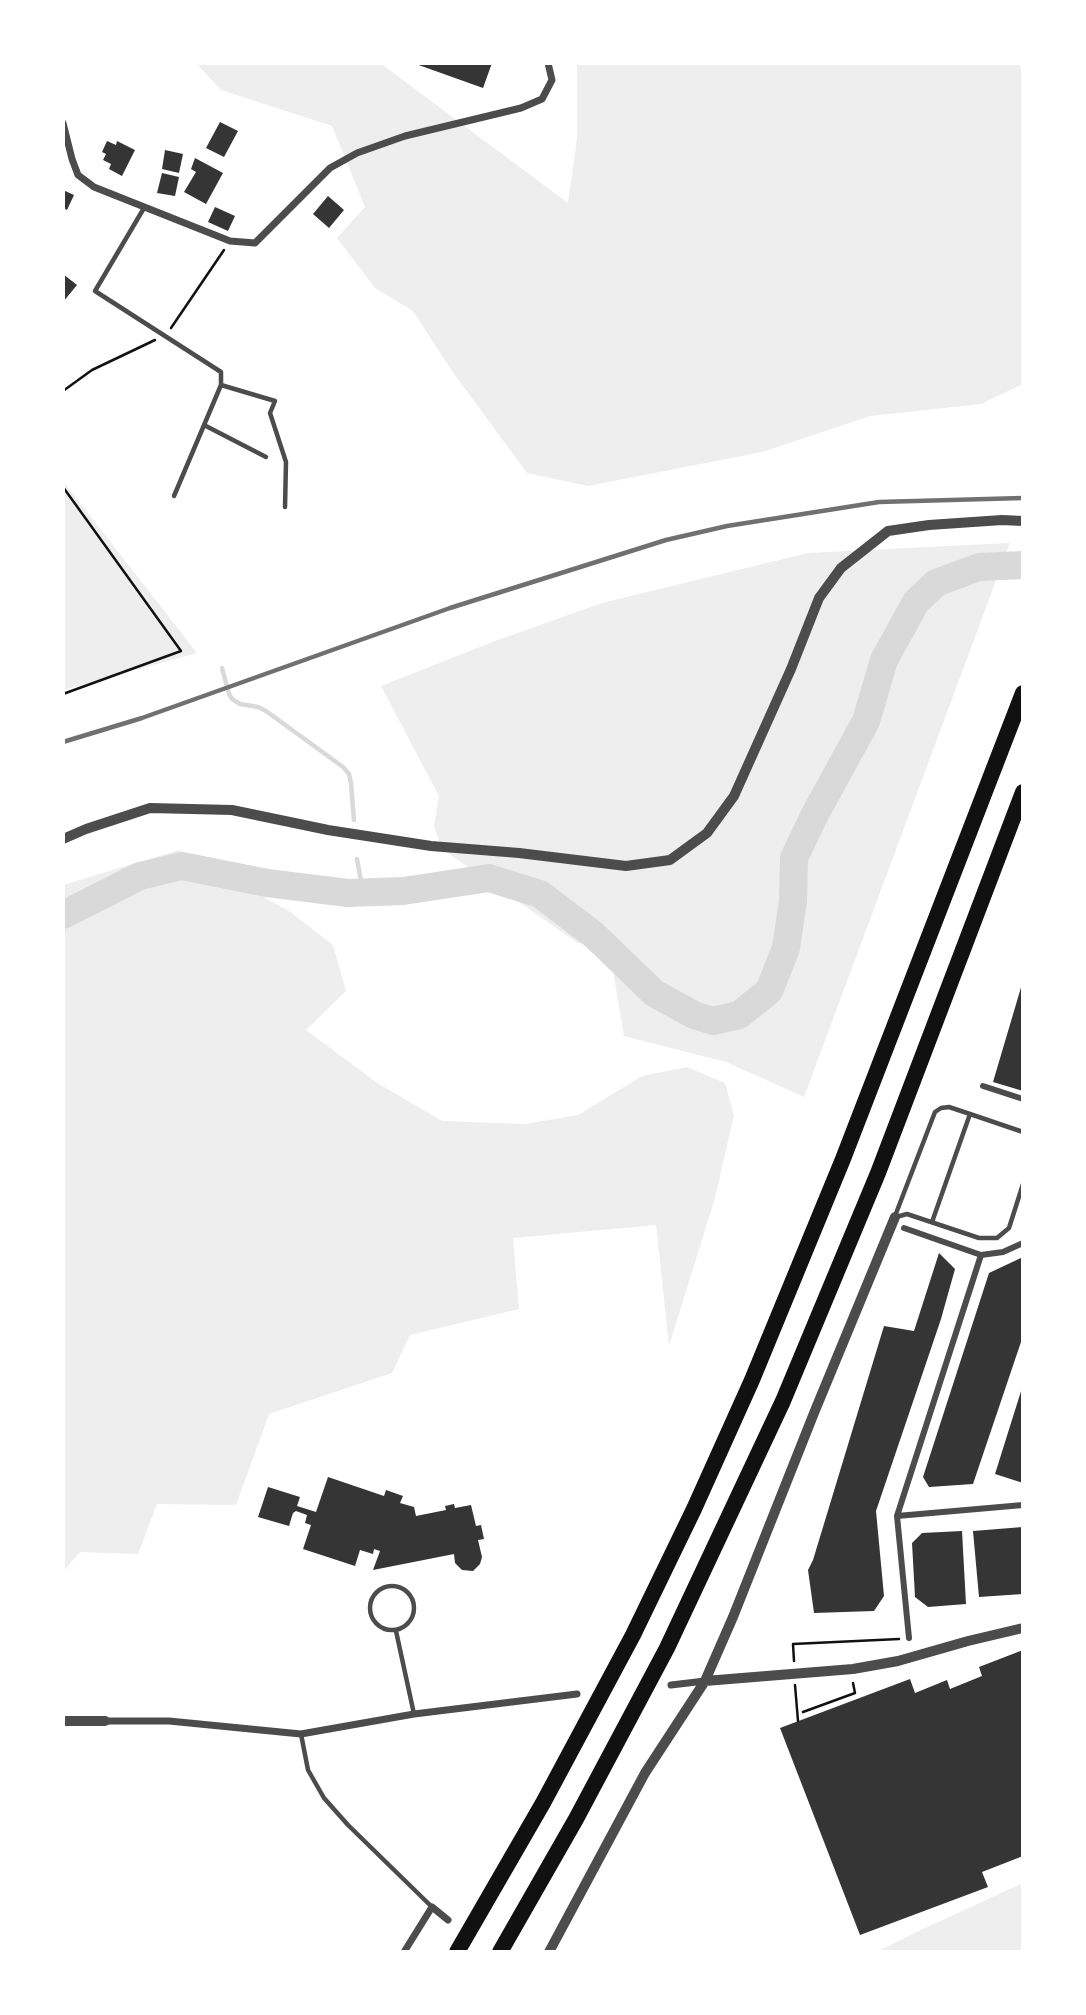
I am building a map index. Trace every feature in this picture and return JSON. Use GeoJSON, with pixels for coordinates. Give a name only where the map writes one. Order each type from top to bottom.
{"type":"FeatureCollection","features":[{"type":"Feature","properties":{"kind":"highway"},"geometry":{"type":"LineString","coordinates":[[457,1952],[543,1803],[620,1659],[694,1509],[752,1380],[838,1171],[1023,693]]}},
{"type":"Feature","properties":{"kind":"highway"},"geometry":{"type":"LineString","coordinates":[[500,1952],[576,1819],[667,1647],[783,1401],[878,1173],[1023,792]]}},
{"type":"Feature","properties":{"kind":"street"},"geometry":{"type":"LineString","coordinates":[[63,123],[78,175],[94,187],[230,241],[255,243],[330,168],[357,153],[405,136],[521,108],[542,99],[552,80],[548,63]]}},
{"type":"Feature","properties":{"kind":"street"},"geometry":{"type":"LineString","coordinates":[[63,839],[150,808],[232,810],[328,830],[431,846],[626,866],[670,860],[707,833],[734,796],[791,669],[818,598],[841,568],[888,531],[1002,520],[1023,521]]}},
{"type":"Feature","properties":{"kind":"street"},"geometry":{"type":"LineString","coordinates":[[983,1086],[1023,1099]]}},
{"type":"Feature","properties":{"kind":"street"},"geometry":{"type":"LineString","coordinates":[[549,1952],[645,1773],[705,1681],[895,1217]]}},
{"type":"Feature","properties":{"kind":"street"},"geometry":{"type":"LineString","coordinates":[[904,1228],[981,1255],[1003,1252],[1023,1243]]}},
{"type":"Feature","properties":{"kind":"street"},"geometry":{"type":"LineString","coordinates":[[909,1638],[897,1516],[981,1255]]}},
{"type":"Feature","properties":{"kind":"street"},"geometry":{"type":"LineString","coordinates":[[897,1516],[1023,1505]]}},
{"type":"Feature","properties":{"kind":"street"},"geometry":{"type":"LineString","coordinates":[[671,1685],[853,1669],[898,1661],[1023,1628]]}},
{"type":"Feature","properties":{"kind":"street"},"geometry":{"type":"LineString","coordinates":[[63,1721],[169,1721],[301,1734],[414,1714],[576,1694]]}},
{"type":"Feature","properties":{"kind":"street"},"geometry":{"type":"LineString","coordinates":[[404,1952],[432,1907],[448,1920]]}},
{"type":"Feature","properties":{"kind":"lane"},"geometry":{"type":"LineString","coordinates":[[144,208],[95,291],[221,372],[221,385],[174,496]]}},
{"type":"Feature","properties":{"kind":"lane"},"geometry":{"type":"LineString","coordinates":[[221,385],[275,401],[270,412],[286,462],[285,507]]}},
{"type":"Feature","properties":{"kind":"lane"},"geometry":{"type":"LineString","coordinates":[[204,425],[266,457]]}},
{"type":"Feature","properties":{"kind":"lane"},"geometry":{"type":"LineString","coordinates":[[895,1217],[935,1112],[941,1108],[948,1107],[1023,1132]]}},
{"type":"Feature","properties":{"kind":"lane"},"geometry":{"type":"LineString","coordinates":[[932,1222],[970,1114]]}},
{"type":"Feature","properties":{"kind":"lane"},"geometry":{"type":"LineString","coordinates":[[895,1217],[907,1213],[979,1238],[997,1238],[1009,1228],[1023,1184]]}},
{"type":"Feature","properties":{"kind":"lane"},"geometry":{"type":"LineString","coordinates":[[384,1587],[406,1590],[414,1603],[415,1610],[409,1624],[396,1631],[388,1631],[376,1624],[370,1611],[373,1596],[384,1587]]}},
{"type":"Feature","properties":{"kind":"lane"},"geometry":{"type":"LineString","coordinates":[[396,1631],[414,1714]]}},
{"type":"Feature","properties":{"kind":"lane"},"geometry":{"type":"LineString","coordinates":[[301,1734],[308,1770],[324,1798],[432,1907]]}},
{"type":"Feature","properties":{"kind":"path"},"geometry":{"type":"LineString","coordinates":[[63,487],[181,651],[63,694]]}},
{"type":"Feature","properties":{"kind":"path"},"geometry":{"type":"LineString","coordinates":[[803,1712],[855,1693],[853,1681]]}},
{"type":"Feature","properties":{"kind":"shaded area"},"geometry":{"type":"Polygon","coordinates":[[[196,63],[380,63],[568,203],[577,139],[577,63],[1019,63],[1023,75],[1023,384],[981,404],[870,416],[762,452],[588,486],[527,473],[452,371],[413,311],[375,288],[337,238],[365,207],[332,126],[221,90],[196,63]]]}},
{"type":"Feature","properties":{"kind":"shaded area"},"geometry":{"type":"Polygon","coordinates":[[[63,481],[197,653],[63,690],[63,481]]]}},
{"type":"Feature","properties":{"kind":"shaded area"},"geometry":{"type":"Polygon","coordinates":[[[1010,543],[804,1097],[726,1062],[624,1036],[609,948],[578,943],[442,849],[434,826],[439,796],[381,686],[602,603],[808,553],[1010,543]]]}},
{"type":"Feature","properties":{"kind":"shaded area"},"geometry":{"type":"Polygon","coordinates":[[[179,850],[289,911],[333,945],[346,991],[306,1030],[376,1082],[442,1121],[525,1124],[578,1115],[642,1076],[687,1067],[725,1083],[734,1115],[715,1198],[669,1346],[656,1225],[513,1238],[519,1309],[410,1335],[392,1373],[269,1414],[236,1505],[157,1504],[138,1554],[80,1552],[63,1572],[63,885],[179,850]]]}},
{"type":"Feature","properties":{"kind":"shaded area"},"geometry":{"type":"Polygon","coordinates":[[[1023,1883],[1023,1952],[876,1952],[925,1928],[1023,1883]]]}},
{"type":"Feature","properties":{"kind":"building"},"geometry":{"type":"Polygon","coordinates":[[[413,63],[492,63],[483,88],[413,63]]]}},
{"type":"Feature","properties":{"kind":"building"},"geometry":{"type":"Polygon","coordinates":[[[220,122],[238,131],[224,157],[206,148],[220,122]]]}},
{"type":"Feature","properties":{"kind":"building"},"geometry":{"type":"Polygon","coordinates":[[[107,141],[116,145],[117,141],[135,150],[122,176],[109,169],[111,164],[103,160],[106,154],[102,152],[107,141]]]}},
{"type":"Feature","properties":{"kind":"building"},"geometry":{"type":"Polygon","coordinates":[[[165,150],[183,154],[179,173],[162,169],[165,150]]]}},
{"type":"Feature","properties":{"kind":"building"},"geometry":{"type":"Polygon","coordinates":[[[195,158],[223,173],[206,204],[184,192],[196,172],[191,169],[195,158]]]}},
{"type":"Feature","properties":{"kind":"building"},"geometry":{"type":"Polygon","coordinates":[[[162,173],[179,177],[175,196],[157,193],[162,173]]]}},
{"type":"Feature","properties":{"kind":"building"},"geometry":{"type":"Polygon","coordinates":[[[63,190],[74,195],[67,210],[63,208],[63,190]]]}},
{"type":"Feature","properties":{"kind":"building"},"geometry":{"type":"Polygon","coordinates":[[[328,196],[344,210],[329,228],[313,214],[328,196]]]}},
{"type":"Feature","properties":{"kind":"building"},"geometry":{"type":"Polygon","coordinates":[[[215,207],[235,216],[228,231],[208,222],[215,207]]]}},
{"type":"Feature","properties":{"kind":"building"},"geometry":{"type":"Polygon","coordinates":[[[63,274],[77,285],[63,302],[63,274]]]}},
{"type":"Feature","properties":{"kind":"building"},"geometry":{"type":"Polygon","coordinates":[[[1023,985],[1023,1091],[993,1082],[1023,985]]]}},
{"type":"Feature","properties":{"kind":"building"},"geometry":{"type":"Polygon","coordinates":[[[939,1253],[955,1269],[941,1319],[876,1511],[884,1596],[874,1611],[814,1613],[808,1570],[884,1326],[914,1331],[939,1253]]]}},
{"type":"Feature","properties":{"kind":"building"},"geometry":{"type":"Polygon","coordinates":[[[1023,1257],[1023,1336],[973,1484],[929,1487],[923,1477],[989,1273],[1023,1257]]]}},
{"type":"Feature","properties":{"kind":"building"},"geometry":{"type":"Polygon","coordinates":[[[1023,1388],[1023,1483],[995,1474],[1023,1388]]]}},
{"type":"Feature","properties":{"kind":"building"},"geometry":{"type":"Polygon","coordinates":[[[328,1477],[384,1496],[386,1490],[403,1496],[400,1503],[414,1507],[416,1516],[446,1510],[445,1506],[454,1504],[455,1508],[471,1505],[476,1526],[481,1525],[484,1539],[478,1540],[482,1557],[480,1564],[473,1571],[462,1570],[455,1563],[454,1554],[373,1570],[380,1551],[374,1549],[373,1554],[360,1550],[355,1566],[303,1549],[311,1525],[305,1523],[307,1515],[296,1511],[289,1526],[258,1517],[268,1487],[300,1497],[297,1506],[316,1512],[328,1477]]]}},
{"type":"Feature","properties":{"kind":"building"},"geometry":{"type":"Polygon","coordinates":[[[1023,1527],[1023,1594],[979,1597],[973,1531],[1023,1527]]]}},
{"type":"Feature","properties":{"kind":"building"},"geometry":{"type":"Polygon","coordinates":[[[962,1531],[966,1604],[928,1607],[915,1597],[912,1543],[922,1533],[962,1531]]]}},
{"type":"Feature","properties":{"kind":"building"},"geometry":{"type":"Polygon","coordinates":[[[1023,1650],[1023,1856],[982,1872],[988,1887],[860,1935],[780,1728],[910,1679],[915,1693],[947,1680],[950,1689],[982,1676],[979,1667],[1023,1650]]]}},
{"type":"Feature","properties":{"kind":"waterway"},"geometry":{"type":"LineString","coordinates":[[63,915],[140,876],[182,866],[267,883],[348,893],[403,891],[489,878],[540,894],[594,935],[654,993],[694,1015],[713,1021],[739,1015],[769,991],[786,948],[793,901],[794,858],[866,721],[884,660],[916,602],[936,583],[979,567],[1023,565]]}},
{"type":"Feature","properties":{"kind":"waterway"},"geometry":{"type":"LineString","coordinates":[[222,668],[232,699],[266,711],[343,767],[349,774],[351,783],[354,820]]}},
{"type":"Feature","properties":{"kind":"waterway"},"geometry":{"type":"LineString","coordinates":[[357,859],[363,892]]}},
{"type":"Feature","properties":{"kind":"railway"},"geometry":{"type":"LineString","coordinates":[[63,742],[142,718],[450,608],[666,540],[727,526],[879,502],[1023,498]]}}]}
